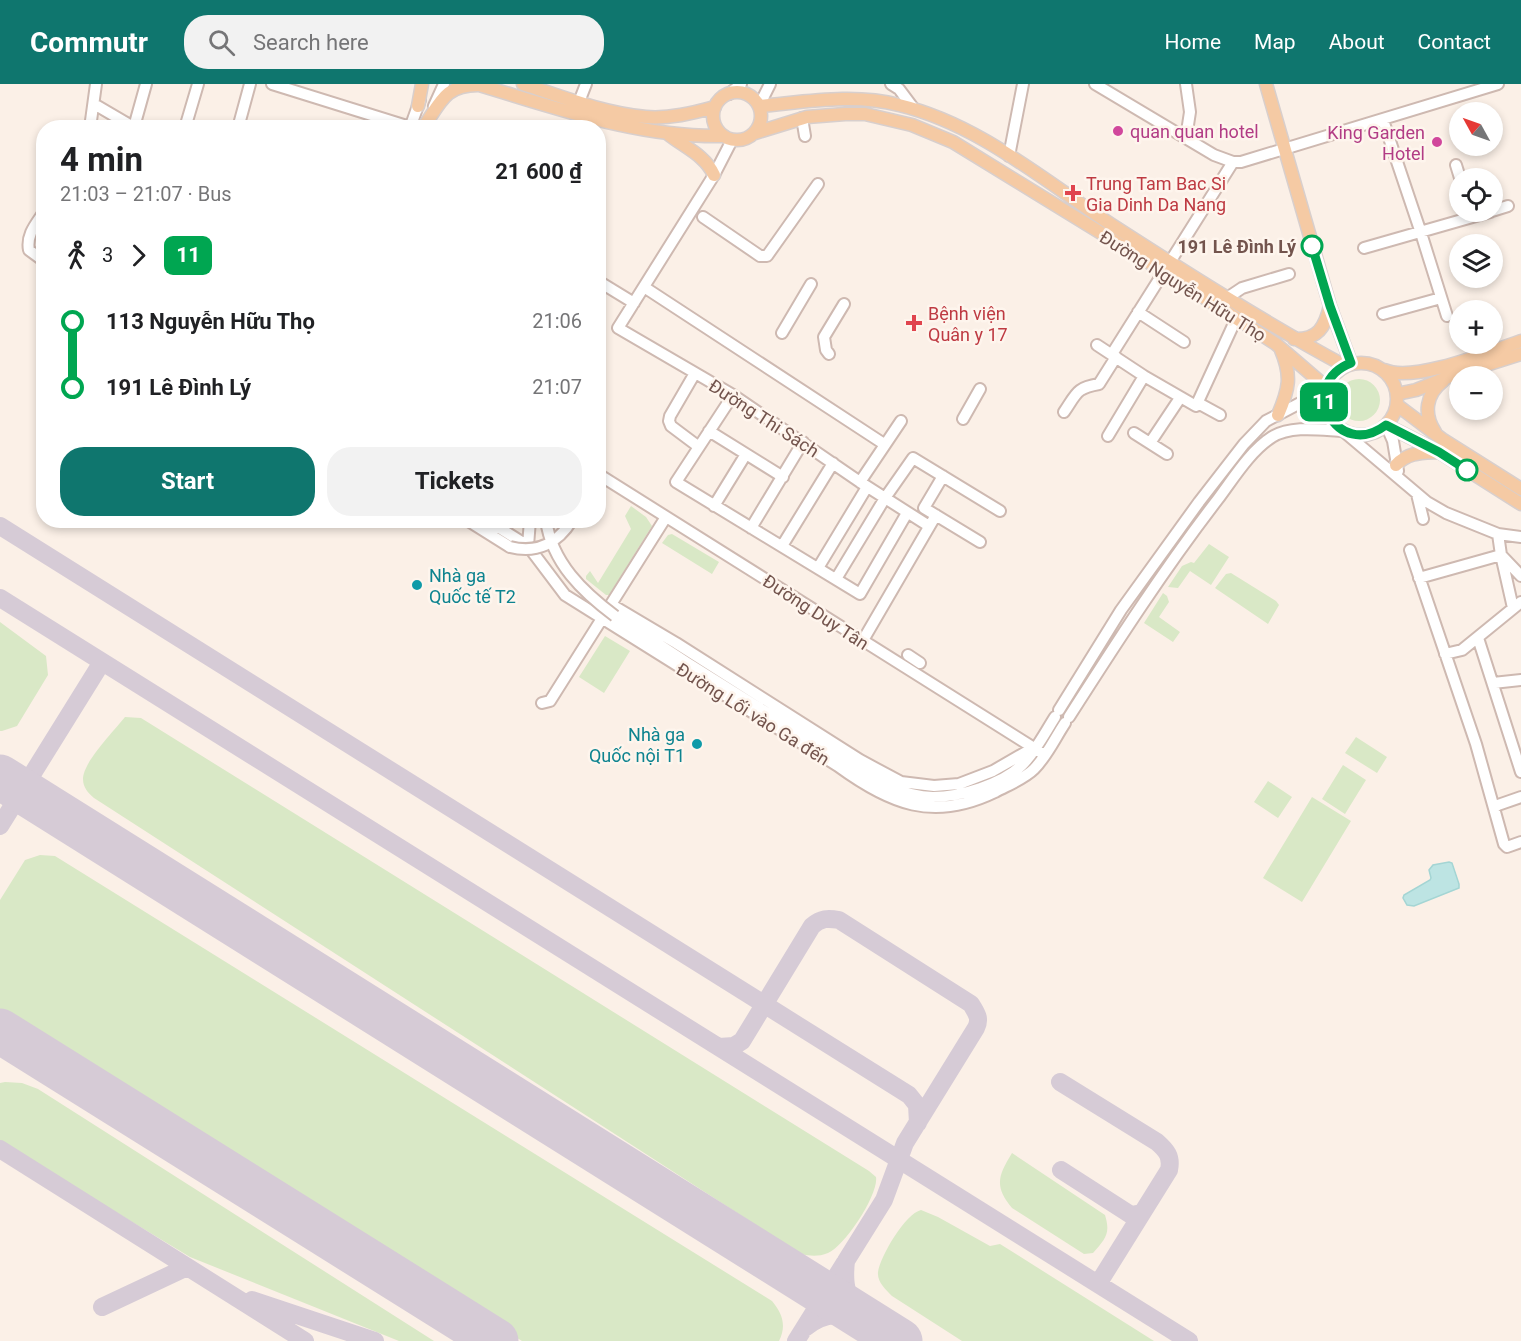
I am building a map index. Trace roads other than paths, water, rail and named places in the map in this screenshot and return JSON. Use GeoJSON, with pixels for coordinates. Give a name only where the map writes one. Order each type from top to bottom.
{"type":"FeatureCollection","features":[{"type":"Feature","properties":{"kind":"main road"},"geometry":{"type":"LineString","coordinates":[[418,106],[424,84]]}},
{"type":"Feature","properties":{"kind":"main road"},"geometry":{"type":"LineString","coordinates":[[429,120],[446,94],[452,89],[477,84],[595,120]]}},
{"type":"Feature","properties":{"kind":"main road"},"geometry":{"type":"LineString","coordinates":[[523,84],[600,109],[648,117],[675,116],[715,107]]}},
{"type":"Feature","properties":{"kind":"main road"},"geometry":{"type":"LineString","coordinates":[[1266,84],[1348,365]]}},
{"type":"Feature","properties":{"kind":"main road"},"geometry":{"type":"LineString","coordinates":[[606,123],[667,134],[728,138],[744,139],[755,133],[761,120],[759,106],[748,95],[735,92],[729,94],[715,107],[714,123],[728,138]]}},
{"type":"Feature","properties":{"kind":"main road","name":"Đường Nguyễn Hữu Thọ"},"geometry":{"type":"LineString","coordinates":[[759,106],[844,99],[869,100],[914,109],[960,128],[1009,156],[1111,224],[1236,319],[1279,346],[1325,391]]}},
{"type":"Feature","properties":{"kind":"main road","name":"Đường Nguyễn Hữu Thọ"},"geometry":{"type":"LineString","coordinates":[[755,133],[802,118],[845,114],[865,114],[898,121],[932,133],[987,161],[1098,232],[1227,298],[1294,339],[1348,365]]}},
{"type":"Feature","properties":{"kind":"main road"},"geometry":{"type":"LineString","coordinates":[[667,134],[699,155],[711,167],[714,175]]}},
{"type":"Feature","properties":{"kind":"main road"},"geometry":{"type":"LineString","coordinates":[[1294,339],[1313,336],[1323,327],[1330,306]]}},
{"type":"Feature","properties":{"kind":"main road"},"geometry":{"type":"LineString","coordinates":[[1377,366],[1391,378],[1397,400],[1394,413],[1386,425],[1379,430],[1362,435],[1343,431],[1330,420],[1324,404],[1325,391],[1330,378],[1348,365],[1369,363],[1377,366],[1398,374],[1413,373],[1440,367],[1521,341]]}},
{"type":"Feature","properties":{"kind":"main road"},"geometry":{"type":"LineString","coordinates":[[1278,415],[1288,388],[1289,374],[1279,346]]}},
{"type":"Feature","properties":{"kind":"main road"},"geometry":{"type":"LineString","coordinates":[[1483,366],[1521,354]]}},
{"type":"Feature","properties":{"kind":"main road"},"geometry":{"type":"LineString","coordinates":[[1397,400],[1449,377]]}},
{"type":"Feature","properties":{"kind":"main road"},"geometry":{"type":"LineString","coordinates":[[1442,439],[1430,424],[1428,406],[1434,390],[1449,378]]}},
{"type":"Feature","properties":{"kind":"main road"},"geometry":{"type":"LineString","coordinates":[[1397,400],[1442,439],[1521,489]]}},
{"type":"Feature","properties":{"kind":"main road"},"geometry":{"type":"LineString","coordinates":[[1386,425],[1439,452],[1521,504]]}},
{"type":"Feature","properties":{"kind":"main road"},"geometry":{"type":"LineString","coordinates":[[1397,471],[1402,458],[1410,454],[1439,452]]}},
{"type":"Feature","properties":{"kind":"street"},"geometry":{"type":"LineString","coordinates":[[91,120],[96,84]]}},
{"type":"Feature","properties":{"kind":"street"},"geometry":{"type":"LineString","coordinates":[[136,120],[146,84]]}},
{"type":"Feature","properties":{"kind":"street"},"geometry":{"type":"LineString","coordinates":[[187,120],[198,84]]}},
{"type":"Feature","properties":{"kind":"street"},"geometry":{"type":"LineString","coordinates":[[240,120],[250,84]]}},
{"type":"Feature","properties":{"kind":"street"},"geometry":{"type":"LineString","coordinates":[[272,84],[388,120]]}},
{"type":"Feature","properties":{"kind":"street"},"geometry":{"type":"LineString","coordinates":[[428,120],[444,84]]}},
{"type":"Feature","properties":{"kind":"street"},"geometry":{"type":"LineString","coordinates":[[579,102],[586,84]]}},
{"type":"Feature","properties":{"kind":"street"},"geometry":{"type":"LineString","coordinates":[[729,94],[741,84]]}},
{"type":"Feature","properties":{"kind":"street"},"geometry":{"type":"LineString","coordinates":[[759,106],[770,84]]}},
{"type":"Feature","properties":{"kind":"street"},"geometry":{"type":"LineString","coordinates":[[891,84],[899,89],[914,109]]}},
{"type":"Feature","properties":{"kind":"street"},"geometry":{"type":"LineString","coordinates":[[1009,156],[1023,84]]}},
{"type":"Feature","properties":{"kind":"street"},"geometry":{"type":"LineString","coordinates":[[1095,84],[1214,155],[1233,162],[1241,162],[1284,150],[1498,84]]}},
{"type":"Feature","properties":{"kind":"street"},"geometry":{"type":"LineString","coordinates":[[1186,84],[1190,112],[1186,138]]}},
{"type":"Feature","properties":{"kind":"street"},"geometry":{"type":"LineString","coordinates":[[94,104],[122,120]]}},
{"type":"Feature","properties":{"kind":"street"},"geometry":{"type":"LineString","coordinates":[[413,120],[418,106]]}},
{"type":"Feature","properties":{"kind":"street"},"geometry":{"type":"LineString","coordinates":[[802,118],[805,136]]}},
{"type":"Feature","properties":{"kind":"street"},"geometry":{"type":"LineString","coordinates":[[1383,120],[1447,316]]}},
{"type":"Feature","properties":{"kind":"street"},"geometry":{"type":"LineString","coordinates":[[606,286],[634,303],[714,175],[728,138]]}},
{"type":"Feature","properties":{"kind":"street"},"geometry":{"type":"LineString","coordinates":[[1064,412],[1081,388],[1099,384],[1138,312],[1233,162]]}},
{"type":"Feature","properties":{"kind":"street"},"geometry":{"type":"LineString","coordinates":[[703,217],[760,256],[767,256],[818,184]]}},
{"type":"Feature","properties":{"kind":"street"},"geometry":{"type":"LineString","coordinates":[[1503,207],[1508,206]]}},
{"type":"Feature","properties":{"kind":"street"},"geometry":{"type":"LineString","coordinates":[[1364,248],[1421,233],[1451,222]]}},
{"type":"Feature","properties":{"kind":"street"},"geometry":{"type":"LineString","coordinates":[[36,225],[27,244],[29,250],[36,255]]}},
{"type":"Feature","properties":{"kind":"street","name":"Đường Nguyễn Hữu Thọ"},"geometry":{"type":"LineString","coordinates":[[1227,298],[1242,288],[1289,274]]}},
{"type":"Feature","properties":{"kind":"street"},"geometry":{"type":"LineString","coordinates":[[782,333],[811,284]]}},
{"type":"Feature","properties":{"kind":"street"},"geometry":{"type":"LineString","coordinates":[[644,287],[884,444]]}},
{"type":"Feature","properties":{"kind":"street"},"geometry":{"type":"LineString","coordinates":[[1383,314],[1441,298]]}},
{"type":"Feature","properties":{"kind":"street","name":"Đường Thi Sách"},"geometry":{"type":"LineString","coordinates":[[634,303],[618,328],[733,395],[863,485],[929,526]]}},
{"type":"Feature","properties":{"kind":"street"},"geometry":{"type":"LineString","coordinates":[[829,354],[824,337],[844,304]]}},
{"type":"Feature","properties":{"kind":"street"},"geometry":{"type":"LineString","coordinates":[[1138,312],[1184,342]]}},
{"type":"Feature","properties":{"kind":"street"},"geometry":{"type":"LineString","coordinates":[[1198,403],[1236,319]]}},
{"type":"Feature","properties":{"kind":"street"},"geometry":{"type":"LineString","coordinates":[[1097,345],[1180,398],[1193,405],[1198,403],[1220,415]]}},
{"type":"Feature","properties":{"kind":"street"},"geometry":{"type":"LineString","coordinates":[[695,373],[669,421],[671,426],[699,447]]}},
{"type":"Feature","properties":{"kind":"street"},"geometry":{"type":"LineString","coordinates":[[1108,436],[1144,376]]}},
{"type":"Feature","properties":{"kind":"street"},"geometry":{"type":"LineString","coordinates":[[963,419],[981,389]]}},
{"type":"Feature","properties":{"kind":"street"},"geometry":{"type":"LineString","coordinates":[[548,528],[550,540],[559,558],[577,584],[615,616],[802,735],[892,787],[904,792],[933,797],[953,795],[975,790],[1023,765],[1121,610],[1238,451],[1266,421],[1325,391]]}},
{"type":"Feature","properties":{"kind":"street"},"geometry":{"type":"LineString","coordinates":[[733,395],[676,482],[860,594],[907,513]]}},
{"type":"Feature","properties":{"kind":"street"},"geometry":{"type":"LineString","coordinates":[[1150,443],[1180,398]]}},
{"type":"Feature","properties":{"kind":"street"},"geometry":{"type":"LineString","coordinates":[[818,568],[884,444],[901,421]]}},
{"type":"Feature","properties":{"kind":"street"},"geometry":{"type":"LineString","coordinates":[[1266,421],[1274,436]]}},
{"type":"Feature","properties":{"kind":"street"},"geometry":{"type":"LineString","coordinates":[[1386,425],[1393,441],[1397,471]]}},
{"type":"Feature","properties":{"kind":"street"},"geometry":{"type":"LineString","coordinates":[[709,431],[783,477]]}},
{"type":"Feature","properties":{"kind":"street"},"geometry":{"type":"LineString","coordinates":[[1045,755],[1131,620],[1209,510],[1252,456],[1274,436],[1288,431],[1343,431],[1397,471],[1417,494],[1446,513],[1498,534],[1521,537]]}},
{"type":"Feature","properties":{"kind":"street"},"geometry":{"type":"LineString","coordinates":[[1134,433],[1167,454]]}},
{"type":"Feature","properties":{"kind":"street"},"geometry":{"type":"LineString","coordinates":[[751,528],[803,442]]}},
{"type":"Feature","properties":{"kind":"street"},"geometry":{"type":"LineString","coordinates":[[714,506],[746,454]]}},
{"type":"Feature","properties":{"kind":"street"},"geometry":{"type":"LineString","coordinates":[[836,579],[885,498],[913,458],[1000,512]]}},
{"type":"Feature","properties":{"kind":"street"},"geometry":{"type":"LineString","coordinates":[[782,546],[833,463]]}},
{"type":"Feature","properties":{"kind":"street"},"geometry":{"type":"LineString","coordinates":[[943,476],[924,508],[980,542]]}},
{"type":"Feature","properties":{"kind":"street","name":"Đường Duy Tân"},"geometry":{"type":"LineString","coordinates":[[606,479],[1045,755]]}},
{"type":"Feature","properties":{"kind":"street"},"geometry":{"type":"LineString","coordinates":[[1417,494],[1423,519]]}},
{"type":"Feature","properties":{"kind":"street"},"geometry":{"type":"LineString","coordinates":[[862,642],[936,515]]}},
{"type":"Feature","properties":{"kind":"street"},"geometry":{"type":"LineString","coordinates":[[542,704],[550,701],[666,517]]}},
{"type":"Feature","properties":{"kind":"street"},"geometry":{"type":"LineString","coordinates":[[480,528],[510,546],[526,550],[546,546],[566,528]]}},
{"type":"Feature","properties":{"kind":"street"},"geometry":{"type":"LineString","coordinates":[[488,528],[512,543],[528,546],[529,528]]}},
{"type":"Feature","properties":{"kind":"street","name":"Đường Lối vào Ga đến"},"geometry":{"type":"LineString","coordinates":[[500,528],[528,546],[565,595],[838,766],[878,794],[922,807],[938,807],[977,799],[1026,776],[1045,755]]}},
{"type":"Feature","properties":{"kind":"street"},"geometry":{"type":"LineString","coordinates":[[1445,654],[1462,650],[1517,605],[1501,555],[1498,534]]}},
{"type":"Feature","properties":{"kind":"street"},"geometry":{"type":"LineString","coordinates":[[1410,550],[1476,744],[1504,844],[1507,847],[1521,842]]}},
{"type":"Feature","properties":{"kind":"street"},"geometry":{"type":"LineString","coordinates":[[1501,555],[1521,576]]}},
{"type":"Feature","properties":{"kind":"street"},"geometry":{"type":"LineString","coordinates":[[1419,578],[1501,555]]}},
{"type":"Feature","properties":{"kind":"street"},"geometry":{"type":"LineString","coordinates":[[612,605],[860,760],[901,782],[934,786],[959,784],[993,771],[1035,747]]}},
{"type":"Feature","properties":{"kind":"street"},"geometry":{"type":"LineString","coordinates":[[1478,638],[1521,772]]}},
{"type":"Feature","properties":{"kind":"street"},"geometry":{"type":"LineString","coordinates":[[908,655],[920,663]]}},
{"type":"Feature","properties":{"kind":"street"},"geometry":{"type":"LineString","coordinates":[[1088,664],[1098,671]]}},
{"type":"Feature","properties":{"kind":"street"},"geometry":{"type":"LineString","coordinates":[[1493,683],[1521,680]]}},
{"type":"Feature","properties":{"kind":"street"},"geometry":{"type":"LineString","coordinates":[[1494,808],[1521,797]]}},
{"type":"Feature","properties":{"kind":"water"},"geometry":{"type":"Polygon","coordinates":[[[1452,863],[1459,888],[1414,906],[1407,905],[1403,898],[1404,895],[1430,880],[1429,870],[1433,865],[1452,863]]]}},
{"type":"Feature","properties":{"kind":"place","name":"quan quan hotel"},"geometry":{"type":"Point","coordinates":[1118,131]}},
{"type":"Feature","properties":{"kind":"place","name":"King Garden Hotel"},"geometry":{"type":"Point","coordinates":[1437,142]}},
{"type":"Feature","properties":{"kind":"place","name":"Trung Tam Bac Si Gia Dinh Da Nang"},"geometry":{"type":"Point","coordinates":[1073,193]}},
{"type":"Feature","properties":{"kind":"place","name":"191 Lê Đình Lý"},"geometry":{"type":"Point","coordinates":[1312,246]}},
{"type":"Feature","properties":{"kind":"place","name":"Bệnh viện Quân y 17"},"geometry":{"type":"Point","coordinates":[914,323]}},
{"type":"Feature","properties":{"kind":"place","name":"Nhà ga Quốc tế T2"},"geometry":{"type":"Point","coordinates":[417,585]}},
{"type":"Feature","properties":{"kind":"place","name":"Nhà ga Quốc nội T1"},"geometry":{"type":"Point","coordinates":[697,744]}}]}
